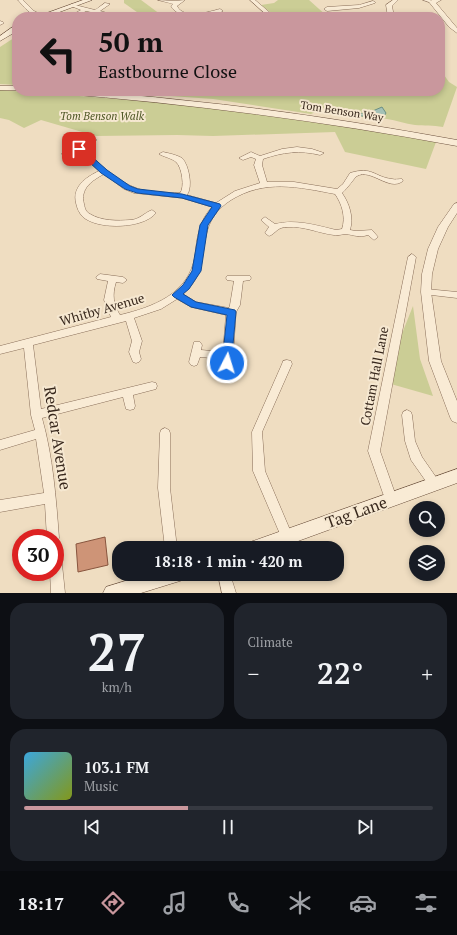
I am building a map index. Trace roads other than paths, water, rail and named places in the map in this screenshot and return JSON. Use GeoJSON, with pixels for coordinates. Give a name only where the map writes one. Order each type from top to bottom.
{"type":"FeatureCollection","features":[{"type":"Feature","properties":{"kind":"main road"},"geometry":{"type":"LineString","coordinates":[[50,12],[69,2],[89,0]]}},
{"type":"Feature","properties":{"kind":"main road"},"geometry":{"type":"LineString","coordinates":[[0,39],[12,31]]}},
{"type":"Feature","properties":{"kind":"main road"},"geometry":{"type":"LineString","coordinates":[[0,88],[12,88]]}},
{"type":"Feature","properties":{"kind":"main road","name":"Tom Benson Way"},"geometry":{"type":"LineString","coordinates":[[122,96],[315,118],[453,142]]}},
{"type":"Feature","properties":{"kind":"main road","name":"Tag Lane"},"geometry":{"type":"LineString","coordinates":[[276,541],[434,483],[457,476]]}},
{"type":"Feature","properties":{"kind":"main road"},"geometry":{"type":"LineString","coordinates":[[112,593],[152,581]]}},
{"type":"Feature","properties":{"kind":"street"},"geometry":{"type":"LineString","coordinates":[[20,0],[32,12]]}},
{"type":"Feature","properties":{"kind":"street"},"geometry":{"type":"LineString","coordinates":[[160,0],[176,3],[183,0]]}},
{"type":"Feature","properties":{"kind":"street"},"geometry":{"type":"LineString","coordinates":[[252,0],[265,12]]}},
{"type":"Feature","properties":{"kind":"street"},"geometry":{"type":"LineString","coordinates":[[327,9],[396,0]]}},
{"type":"Feature","properties":{"kind":"street"},"geometry":{"type":"LineString","coordinates":[[432,1],[442,12]]}},
{"type":"Feature","properties":{"kind":"street"},"geometry":{"type":"LineString","coordinates":[[69,2],[84,10],[100,12]]}},
{"type":"Feature","properties":{"kind":"street"},"geometry":{"type":"LineString","coordinates":[[176,3],[174,6],[176,10],[180,12]]}},
{"type":"Feature","properties":{"kind":"street"},"geometry":{"type":"LineString","coordinates":[[379,3],[389,12]]}},
{"type":"Feature","properties":{"kind":"street"},"geometry":{"type":"LineString","coordinates":[[96,11],[107,4]]}},
{"type":"Feature","properties":{"kind":"street"},"geometry":{"type":"LineString","coordinates":[[80,12],[84,10]]}},
{"type":"Feature","properties":{"kind":"street"},"geometry":{"type":"LineString","coordinates":[[208,12],[220,11]]}},
{"type":"Feature","properties":{"kind":"street"},"geometry":{"type":"LineString","coordinates":[[445,16],[457,31]]}},
{"type":"Feature","properties":{"kind":"street"},"geometry":{"type":"LineString","coordinates":[[66,154],[79,149],[94,140]]}},
{"type":"Feature","properties":{"kind":"street"},"geometry":{"type":"LineString","coordinates":[[260,158],[274,153],[311,147],[320,153]]}},
{"type":"Feature","properties":{"kind":"street"},"geometry":{"type":"LineString","coordinates":[[79,149],[104,171],[127,188],[137,191],[182,196],[217,206]]}},
{"type":"Feature","properties":{"kind":"street"},"geometry":{"type":"LineString","coordinates":[[172,157],[182,151]]}},
{"type":"Feature","properties":{"kind":"street"},"geometry":{"type":"LineString","coordinates":[[243,158],[249,151],[260,158]]}},
{"type":"Feature","properties":{"kind":"street"},"geometry":{"type":"LineString","coordinates":[[163,154],[179,160],[186,178],[186,191],[182,196]]}},
{"type":"Feature","properties":{"kind":"street"},"geometry":{"type":"LineString","coordinates":[[260,158],[258,165],[264,184]]}},
{"type":"Feature","properties":{"kind":"street"},"geometry":{"type":"LineString","coordinates":[[104,171],[90,178],[80,191],[78,198],[83,212],[89,217],[101,221],[141,224],[152,213]]}},
{"type":"Feature","properties":{"kind":"street"},"geometry":{"type":"LineString","coordinates":[[345,230],[348,225],[348,220],[343,200],[338,192],[346,186],[356,173],[374,174],[391,185],[399,181]]}},
{"type":"Feature","properties":{"kind":"street","name":"Whitby Avenue"},"geometry":{"type":"LineString","coordinates":[[0,350],[129,317],[158,306],[177,295],[186,287],[197,271],[204,225],[217,206],[239,192],[264,184],[290,184],[338,192]]}},
{"type":"Feature","properties":{"kind":"street"},"geometry":{"type":"LineString","coordinates":[[457,206],[440,232],[433,249],[427,274],[426,292],[435,361],[457,417]]}},
{"type":"Feature","properties":{"kind":"street"},"geometry":{"type":"LineString","coordinates":[[265,220],[271,230],[286,224],[298,224],[336,233],[345,230],[356,234],[372,232]]}},
{"type":"Feature","properties":{"kind":"street","name":"Cottam Hall Lane"},"geometry":{"type":"LineString","coordinates":[[391,499],[374,451],[412,258]]}},
{"type":"Feature","properties":{"kind":"street"},"geometry":{"type":"LineString","coordinates":[[100,277],[118,279],[108,295],[108,302],[117,319]]}},
{"type":"Feature","properties":{"kind":"street"},"geometry":{"type":"LineString","coordinates":[[196,354],[228,359],[231,312],[235,305],[239,278]]}},
{"type":"Feature","properties":{"kind":"street"},"geometry":{"type":"LineString","coordinates":[[426,292],[457,295]]}},
{"type":"Feature","properties":{"kind":"street"},"geometry":{"type":"LineString","coordinates":[[177,295],[194,304],[231,312]]}},
{"type":"Feature","properties":{"kind":"street"},"geometry":{"type":"LineString","coordinates":[[129,317],[137,340],[134,352],[136,359]]}},
{"type":"Feature","properties":{"kind":"street","name":"Redcar Avenue"},"geometry":{"type":"LineString","coordinates":[[28,343],[36,415],[41,432],[50,497],[52,529]]}},
{"type":"Feature","properties":{"kind":"street"},"geometry":{"type":"LineString","coordinates":[[287,364],[258,432],[260,471],[288,537]]}},
{"type":"Feature","properties":{"kind":"street"},"geometry":{"type":"LineString","coordinates":[[36,415],[152,386]]}},
{"type":"Feature","properties":{"kind":"street"},"geometry":{"type":"LineString","coordinates":[[127,392],[130,406]]}},
{"type":"Feature","properties":{"kind":"street"},"geometry":{"type":"LineString","coordinates":[[406,415],[410,441],[417,460],[434,483]]}},
{"type":"Feature","properties":{"kind":"street"},"geometry":{"type":"LineString","coordinates":[[0,445],[41,432]]}},
{"type":"Feature","properties":{"kind":"street"},"geometry":{"type":"LineString","coordinates":[[165,433],[164,488],[170,541]]}},
{"type":"Feature","properties":{"kind":"street"},"geometry":{"type":"LineString","coordinates":[[0,506],[50,497]]}},
{"type":"Feature","properties":{"kind":"street"},"geometry":{"type":"LineString","coordinates":[[57,581],[58,593]]}},
{"type":"Feature","properties":{"kind":"street"},"geometry":{"type":"LineString","coordinates":[[226,581],[229,593]]}},
{"type":"Feature","properties":{"kind":"park label","name":"Tom Benson Walk"},"geometry":{"type":"Point","coordinates":[102,116]}}]}
